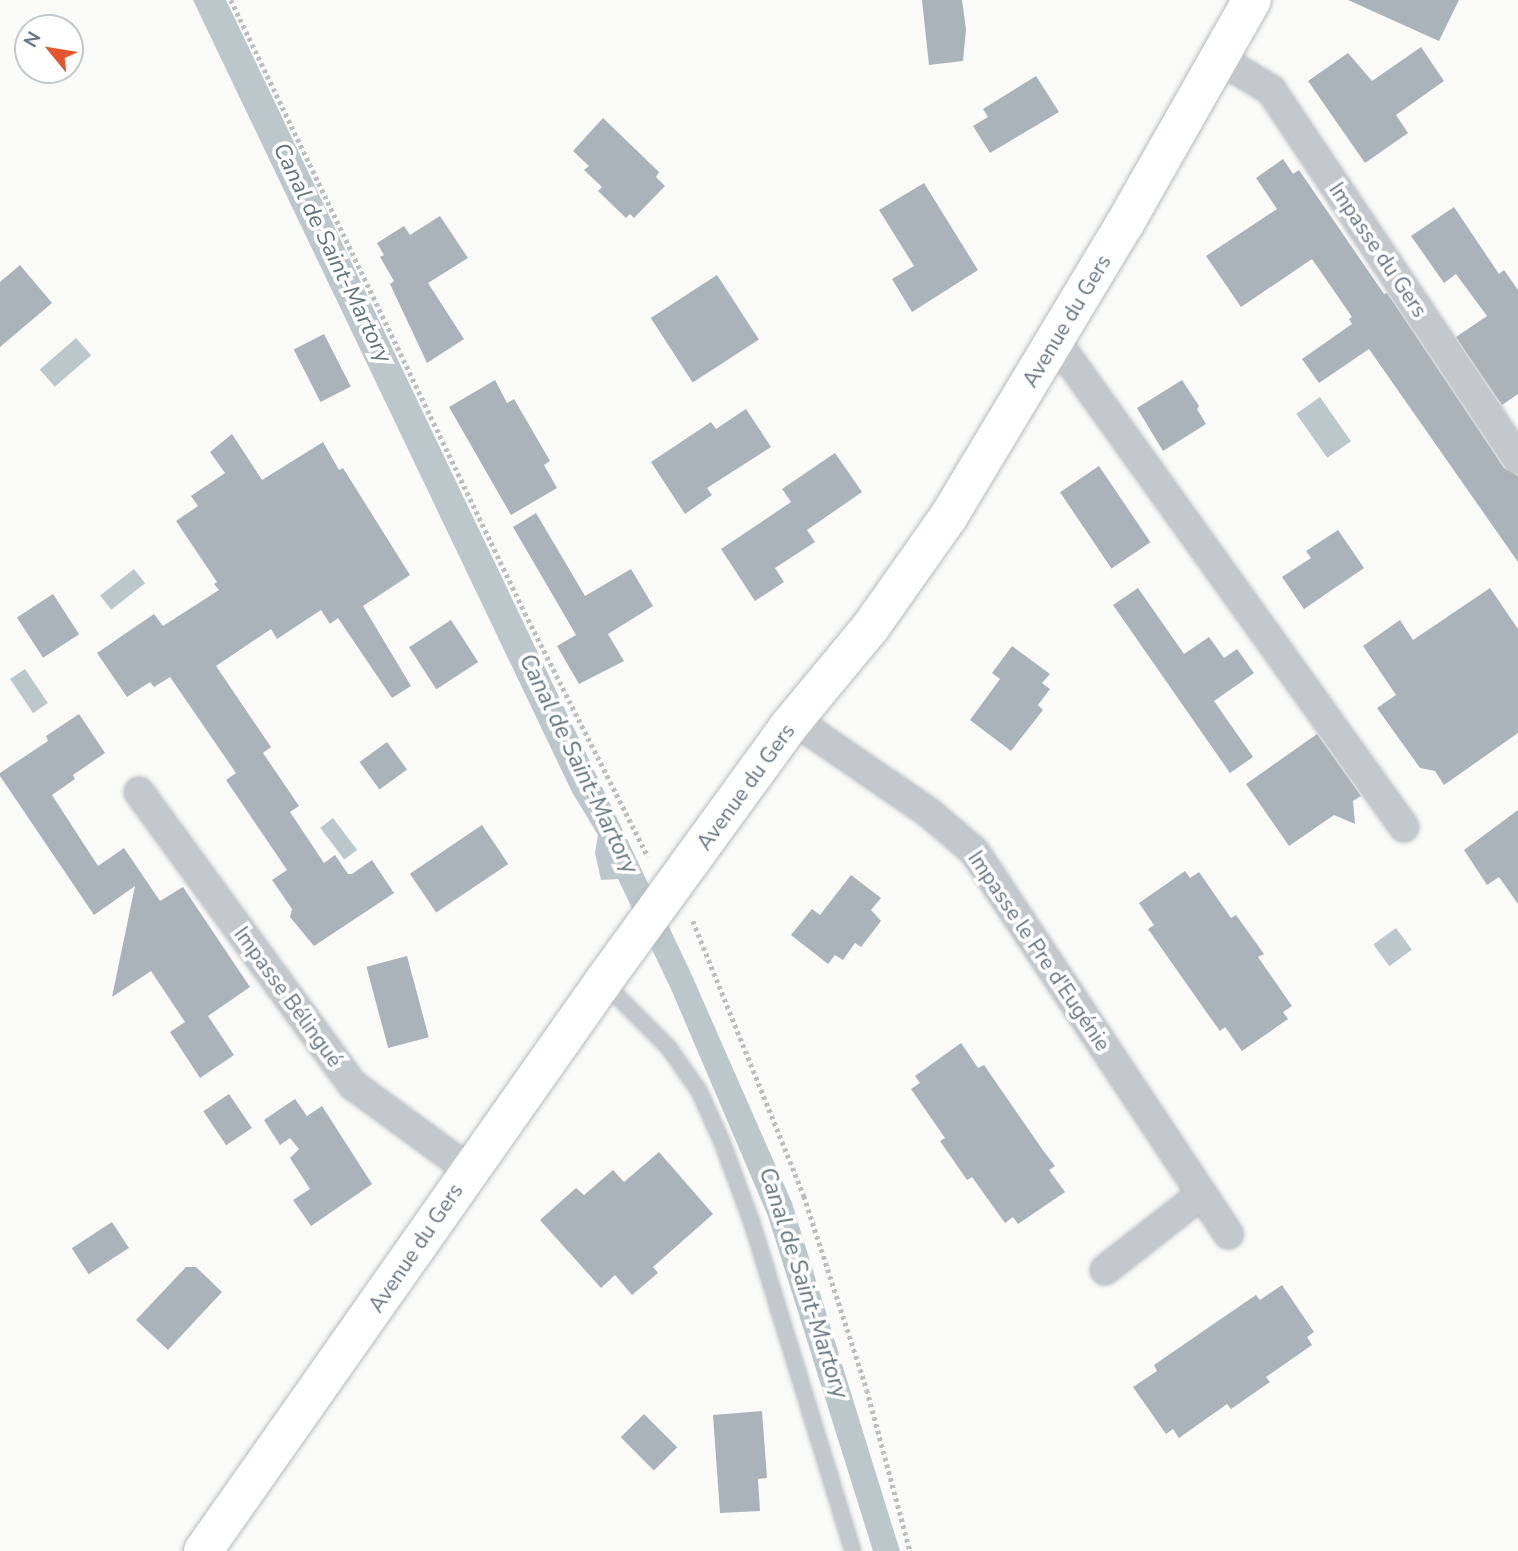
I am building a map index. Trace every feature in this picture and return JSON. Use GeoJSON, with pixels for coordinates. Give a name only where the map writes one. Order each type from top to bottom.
{"type":"FeatureCollection","features":[{"type":"Feature","properties":{"kind":"main road","name":"Avenue du Gers"},"geometry":{"type":"LineString","coordinates":[[203,1551],[336,1366],[469,1170],[603,982],[794,720],[870,628],[949,516],[1053,345],[1252,0]]}},
{"type":"Feature","properties":{"kind":"street","name":"Impasse du Gers"},"geometry":{"type":"LineString","coordinates":[[1220,59],[1271,90],[1518,459]]}},
{"type":"Feature","properties":{"kind":"street"},"geometry":{"type":"LineString","coordinates":[[1053,345],[1065,354],[1404,827]]}},
{"type":"Feature","properties":{"kind":"street","name":"Impasse le Pre d'Eugénie"},"geometry":{"type":"LineString","coordinates":[[794,720],[928,812],[974,851],[1228,1234]]}},
{"type":"Feature","properties":{"kind":"street","name":"Impasse Bélingué"},"geometry":{"type":"LineString","coordinates":[[139,792],[353,1085],[469,1170]]}},
{"type":"Feature","properties":{"kind":"street"},"geometry":{"type":"LineString","coordinates":[[1105,1270],[1202,1194]]}},
{"type":"Feature","properties":{"kind":"lane"},"geometry":{"type":"LineString","coordinates":[[603,982],[669,1048],[699,1091],[722,1142],[752,1223],[853,1551]]}},
{"type":"Feature","properties":{"kind":"path"},"geometry":{"type":"LineString","coordinates":[[231,0],[525,613],[667,897],[684,905],[699,932],[804,1196],[867,1391],[910,1551]]}},
{"type":"Feature","properties":{"kind":"water","name":"Canal de Saint-Martory"},"geometry":{"type":"Polygon","coordinates":[[[193,0],[226,0],[690,971],[792,1203],[900,1551],[873,1551],[768,1216],[671,989],[618,879],[601,880],[595,853],[598,835],[572,792],[193,0]]]}},
{"type":"Feature","properties":{"kind":"water"},"geometry":{"type":"Polygon","coordinates":[[[76,338],[91,355],[55,387],[40,369],[76,338]]]}},
{"type":"Feature","properties":{"kind":"water"},"geometry":{"type":"Polygon","coordinates":[[[1320,397],[1351,441],[1327,458],[1296,414],[1320,397]]]}},
{"type":"Feature","properties":{"kind":"water"},"geometry":{"type":"Polygon","coordinates":[[[134,569],[145,583],[111,610],[100,595],[134,569]]]}},
{"type":"Feature","properties":{"kind":"water"},"geometry":{"type":"Polygon","coordinates":[[[25,669],[48,703],[33,713],[10,679],[25,669]]]}},
{"type":"Feature","properties":{"kind":"water"},"geometry":{"type":"Polygon","coordinates":[[[333,818],[357,850],[344,860],[320,828],[333,818]]]}},
{"type":"Feature","properties":{"kind":"water"},"geometry":{"type":"Polygon","coordinates":[[[1396,928],[1412,950],[1389,966],[1373,944],[1396,928]]]}},
{"type":"Feature","properties":{"kind":"building"},"geometry":{"type":"Polygon","coordinates":[[[922,0],[962,0],[966,29],[963,61],[929,65],[922,0]]]}},
{"type":"Feature","properties":{"kind":"building"},"geometry":{"type":"Polygon","coordinates":[[[1348,0],[1459,0],[1439,41],[1348,0]]]}},
{"type":"Feature","properties":{"kind":"building"},"geometry":{"type":"Polygon","coordinates":[[[1421,47],[1444,81],[1396,115],[1408,133],[1365,163],[1308,81],[1348,53],[1372,81],[1421,47]]]}},
{"type":"Feature","properties":{"kind":"building"},"geometry":{"type":"Polygon","coordinates":[[[1036,76],[1059,112],[990,153],[973,126],[988,117],[983,109],[1036,76]]]}},
{"type":"Feature","properties":{"kind":"building"},"geometry":{"type":"Polygon","coordinates":[[[603,118],[659,172],[656,177],[665,186],[634,218],[630,214],[626,218],[598,191],[602,187],[584,170],[589,166],[573,151],[603,118]]]}},
{"type":"Feature","properties":{"kind":"building"},"geometry":{"type":"Polygon","coordinates":[[[1283,159],[1293,174],[1299,170],[1384,294],[1387,293],[1504,468],[1518,476],[1518,562],[1369,349],[1319,383],[1302,359],[1352,324],[1349,319],[1352,317],[1312,259],[1241,307],[1206,256],[1277,209],[1256,178],[1283,159]]]}},
{"type":"Feature","properties":{"kind":"building"},"geometry":{"type":"Polygon","coordinates":[[[924,183],[978,270],[912,312],[892,279],[914,266],[879,210],[924,183]]]}},
{"type":"Feature","properties":{"kind":"building"},"geometry":{"type":"Polygon","coordinates":[[[1454,207],[1499,274],[1504,270],[1518,290],[1518,394],[1502,405],[1456,337],[1487,316],[1456,274],[1444,283],[1411,236],[1454,207]]]}},
{"type":"Feature","properties":{"kind":"building"},"geometry":{"type":"Polygon","coordinates":[[[440,216],[468,258],[428,283],[464,339],[427,363],[390,284],[394,281],[380,257],[384,255],[377,243],[404,226],[410,235],[440,216]]]}},
{"type":"Feature","properties":{"kind":"building"},"geometry":{"type":"Polygon","coordinates":[[[20,265],[52,303],[0,347],[0,282],[20,265]]]}},
{"type":"Feature","properties":{"kind":"building"},"geometry":{"type":"Polygon","coordinates":[[[717,275],[759,340],[693,383],[651,318],[717,275]]]}},
{"type":"Feature","properties":{"kind":"building"},"geometry":{"type":"Polygon","coordinates":[[[324,334],[351,387],[320,402],[294,349],[324,334]]]}},
{"type":"Feature","properties":{"kind":"building"},"geometry":{"type":"Polygon","coordinates":[[[495,380],[507,403],[514,399],[550,461],[544,465],[557,488],[511,515],[449,407],[495,380]]]}},
{"type":"Feature","properties":{"kind":"building"},"geometry":{"type":"Polygon","coordinates":[[[1182,380],[1199,406],[1197,409],[1206,424],[1163,451],[1137,408],[1182,380]]]}},
{"type":"Feature","properties":{"kind":"building"},"geometry":{"type":"Polygon","coordinates":[[[746,409],[771,447],[707,488],[712,495],[685,514],[651,462],[711,422],[716,429],[746,409]]]}},
{"type":"Feature","properties":{"kind":"building"},"geometry":{"type":"Polygon","coordinates":[[[232,434],[262,480],[323,442],[339,470],[343,468],[410,575],[363,606],[411,686],[392,698],[338,618],[330,624],[321,610],[277,639],[271,629],[216,666],[271,747],[263,753],[299,806],[290,812],[324,863],[335,855],[348,874],[352,874],[372,860],[394,893],[314,946],[290,917],[292,909],[272,880],[287,870],[226,780],[236,773],[170,677],[154,687],[150,682],[127,697],[97,653],[154,614],[163,626],[219,590],[214,584],[217,582],[176,521],[198,506],[191,496],[225,473],[210,452],[232,434]]]}},
{"type":"Feature","properties":{"kind":"building"},"geometry":{"type":"Polygon","coordinates":[[[835,453],[862,492],[807,530],[815,542],[775,568],[784,582],[755,601],[721,549],[791,502],[782,489],[835,453]]]}},
{"type":"Feature","properties":{"kind":"building"},"geometry":{"type":"Polygon","coordinates":[[[1099,466],[1150,542],[1111,569],[1060,492],[1099,466]]]}},
{"type":"Feature","properties":{"kind":"building"},"geometry":{"type":"Polygon","coordinates":[[[536,513],[585,596],[631,569],[653,606],[608,634],[624,661],[579,684],[557,646],[576,635],[513,527],[536,513]]]}},
{"type":"Feature","properties":{"kind":"building"},"geometry":{"type":"Polygon","coordinates":[[[1338,530],[1364,568],[1304,609],[1282,577],[1311,558],[1306,551],[1338,530]]]}},
{"type":"Feature","properties":{"kind":"building"},"geometry":{"type":"Polygon","coordinates":[[[1138,588],[1184,654],[1209,637],[1224,658],[1237,649],[1254,673],[1214,701],[1253,757],[1230,773],[1113,605],[1138,588]]]}},
{"type":"Feature","properties":{"kind":"building"},"geometry":{"type":"Polygon","coordinates":[[[1490,588],[1518,629],[1518,733],[1444,785],[1435,771],[1420,768],[1377,708],[1396,695],[1363,646],[1400,620],[1413,640],[1490,588]]]}},
{"type":"Feature","properties":{"kind":"building"},"geometry":{"type":"Polygon","coordinates":[[[53,594],[79,634],[43,658],[17,617],[53,594]]]}},
{"type":"Feature","properties":{"kind":"building"},"geometry":{"type":"Polygon","coordinates":[[[451,620],[478,662],[436,689],[409,647],[451,620]]]}},
{"type":"Feature","properties":{"kind":"building"},"geometry":{"type":"Polygon","coordinates":[[[1012,646],[1050,674],[1042,683],[1050,689],[1038,705],[1043,710],[1011,751],[970,720],[1000,679],[992,673],[1012,646]]]}},
{"type":"Feature","properties":{"kind":"building"},"geometry":{"type":"Polygon","coordinates":[[[79,714],[105,753],[73,775],[75,779],[52,795],[98,866],[124,848],[160,901],[183,887],[250,987],[208,1016],[234,1055],[200,1078],[170,1032],[185,1022],[151,971],[112,997],[135,886],[94,915],[0,776],[0,773],[48,741],[46,736],[79,714]]]}},
{"type":"Feature","properties":{"kind":"building"},"geometry":{"type":"Polygon","coordinates":[[[1317,734],[1361,796],[1353,801],[1355,824],[1334,815],[1289,846],[1246,784],[1317,734]]]}},
{"type":"Feature","properties":{"kind":"building"},"geometry":{"type":"Polygon","coordinates":[[[387,742],[407,770],[379,789],[359,762],[387,742]]]}},
{"type":"Feature","properties":{"kind":"building"},"geometry":{"type":"Polygon","coordinates":[[[1518,810],[1518,904],[1499,877],[1487,885],[1464,850],[1518,810]]]}},
{"type":"Feature","properties":{"kind":"building"},"geometry":{"type":"Polygon","coordinates":[[[482,825],[508,864],[436,913],[410,874],[482,825]]]}},
{"type":"Feature","properties":{"kind":"building"},"geometry":{"type":"Polygon","coordinates":[[[1185,871],[1190,878],[1199,872],[1231,918],[1236,915],[1264,954],[1258,957],[1292,1006],[1283,1012],[1288,1019],[1242,1051],[1225,1027],[1220,1031],[1148,929],[1154,925],[1139,903],[1185,871]]]}},
{"type":"Feature","properties":{"kind":"building"},"geometry":{"type":"Polygon","coordinates":[[[851,875],[881,898],[871,910],[881,921],[861,947],[855,943],[843,960],[835,955],[828,964],[791,935],[812,909],[820,915],[851,875]]]}},
{"type":"Feature","properties":{"kind":"building"},"geometry":{"type":"Polygon","coordinates":[[[407,956],[429,1037],[388,1048],[366,967],[407,956]]]}},
{"type":"Feature","properties":{"kind":"building"},"geometry":{"type":"Polygon","coordinates":[[[961,1043],[978,1068],[984,1065],[1055,1166],[1049,1170],[1065,1192],[1018,1224],[1013,1217],[1005,1223],[972,1177],[967,1180],[940,1141],[945,1138],[911,1089],[920,1083],[915,1076],[961,1043]]]}},
{"type":"Feature","properties":{"kind":"building"},"geometry":{"type":"Polygon","coordinates":[[[229,1094],[252,1128],[226,1145],[203,1111],[229,1094]]]}},
{"type":"Feature","properties":{"kind":"building"},"geometry":{"type":"Polygon","coordinates":[[[295,1099],[307,1116],[322,1106],[372,1184],[311,1226],[293,1200],[310,1189],[290,1158],[299,1149],[290,1138],[280,1145],[264,1120],[295,1099]]]}},
{"type":"Feature","properties":{"kind":"building"},"geometry":{"type":"Polygon","coordinates":[[[659,1152],[713,1214],[653,1267],[658,1273],[632,1295],[615,1275],[601,1288],[540,1220],[576,1188],[584,1195],[613,1170],[624,1182],[659,1152]]]}},
{"type":"Feature","properties":{"kind":"building"},"geometry":{"type":"Polygon","coordinates":[[[112,1222],[129,1248],[89,1274],[72,1248],[112,1222]]]}},
{"type":"Feature","properties":{"kind":"building"},"geometry":{"type":"Polygon","coordinates":[[[186,1267],[196,1267],[222,1292],[168,1350],[136,1320],[186,1267]]]}},
{"type":"Feature","properties":{"kind":"building"},"geometry":{"type":"Polygon","coordinates":[[[1282,1285],[1314,1332],[1307,1337],[1312,1345],[1266,1377],[1270,1382],[1231,1409],[1227,1404],[1179,1438],[1173,1429],[1166,1434],[1133,1387],[1157,1371],[1154,1365],[1215,1323],[1256,1295],[1260,1300],[1282,1285]]]}},
{"type":"Feature","properties":{"kind":"building"},"geometry":{"type":"Polygon","coordinates":[[[762,1411],[767,1478],[758,1479],[760,1511],[720,1513],[713,1415],[762,1411]]]}},
{"type":"Feature","properties":{"kind":"building"},"geometry":{"type":"Polygon","coordinates":[[[644,1414],[677,1447],[654,1471],[621,1437],[644,1414]]]}}]}
